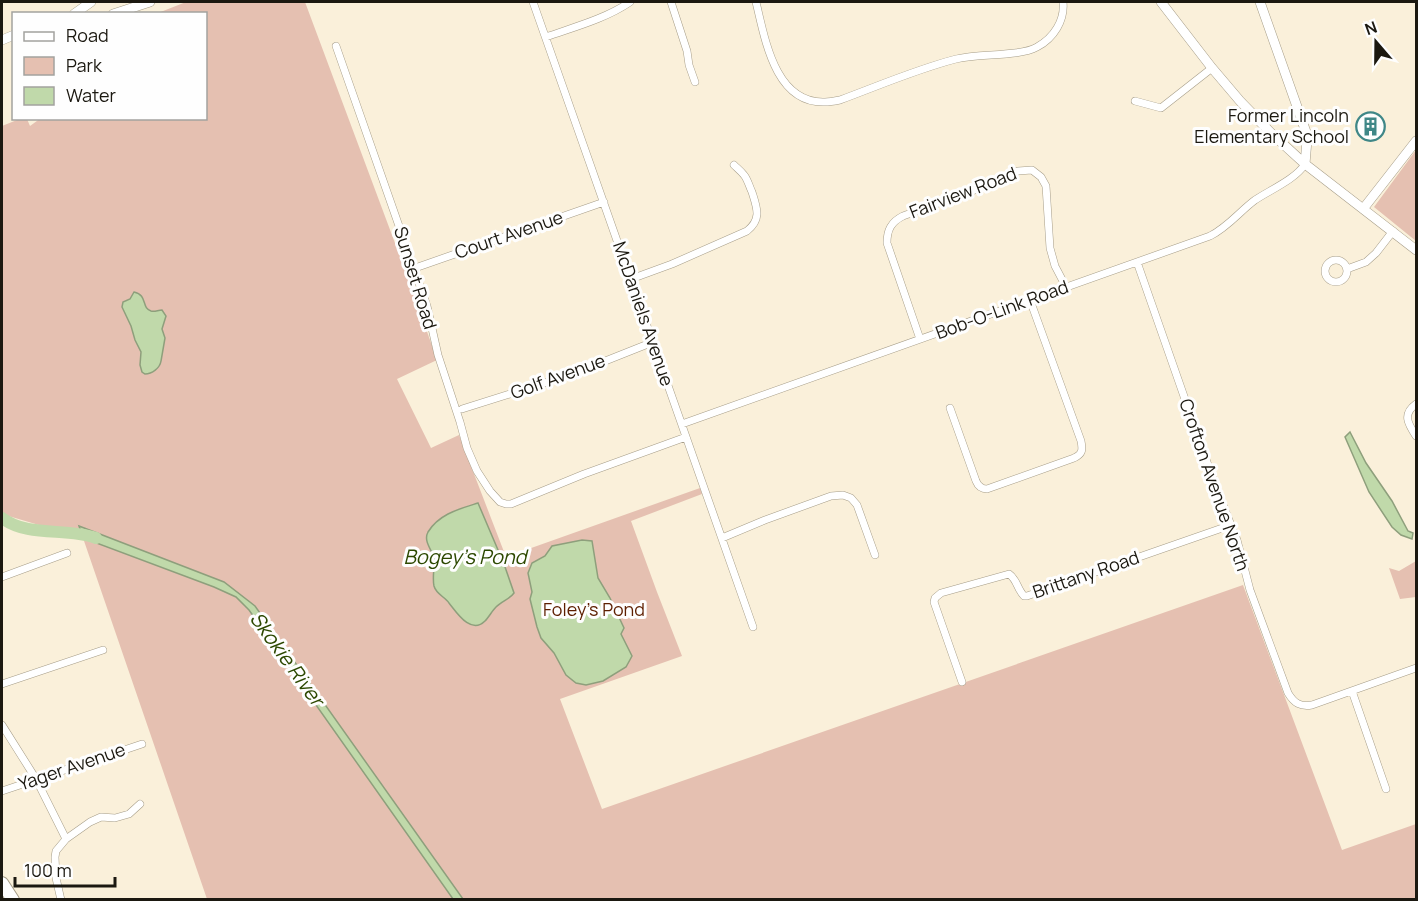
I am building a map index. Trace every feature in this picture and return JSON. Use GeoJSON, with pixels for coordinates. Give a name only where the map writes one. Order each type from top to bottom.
{"type":"FeatureCollection","features":[{"type":"Feature","properties":{"kind":"highway"},"geometry":{"type":"LineString","coordinates":[[2,883],[13,900]]}},
{"type":"Feature","properties":{"kind":"main road"},"geometry":{"type":"LineString","coordinates":[[77,12],[91,2]]}},
{"type":"Feature","properties":{"kind":"main road"},"geometry":{"type":"LineString","coordinates":[[119,12],[150,2]]}},
{"type":"Feature","properties":{"kind":"main road"},"geometry":{"type":"LineString","coordinates":[[1161,2],[1212,68],[1263,125],[1305,164],[1416,249]]}},
{"type":"Feature","properties":{"kind":"main road"},"geometry":{"type":"LineString","coordinates":[[1260,2],[1306,132],[1305,164]]}},
{"type":"Feature","properties":{"kind":"main road"},"geometry":{"type":"LineString","coordinates":[[1363,208],[1416,141]]}},
{"type":"Feature","properties":{"kind":"street","name":"McDaniels Avenue"},"geometry":{"type":"LineString","coordinates":[[533,2],[753,627]]}},
{"type":"Feature","properties":{"kind":"street"},"geometry":{"type":"LineString","coordinates":[[546,37],[602,17],[630,2]]}},
{"type":"Feature","properties":{"kind":"street"},"geometry":{"type":"LineString","coordinates":[[671,2],[695,82]]}},
{"type":"Feature","properties":{"kind":"street"},"geometry":{"type":"LineString","coordinates":[[756,2],[768,47],[778,73],[786,86],[807,99],[825,102],[840,100],[956,59],[1036,48],[1045,42],[1059,25],[1063,2]]}},
{"type":"Feature","properties":{"kind":"street","name":"Sunset Road"},"geometry":{"type":"LineString","coordinates":[[336,46],[428,306],[438,356],[467,448],[477,471],[497,500],[502,504],[511,504],[584,474],[686,437]]}},
{"type":"Feature","properties":{"kind":"street"},"geometry":{"type":"LineString","coordinates":[[1135,100],[1161,108],[1212,68]]}},
{"type":"Feature","properties":{"kind":"street","name":"Bob-O-Link Road"},"geometry":{"type":"LineString","coordinates":[[682,424],[1216,233],[1256,200],[1293,176],[1305,164]]}},
{"type":"Feature","properties":{"kind":"street"},"geometry":{"type":"LineString","coordinates":[[631,279],[672,264],[747,231],[754,224],[757,219],[757,208],[745,176],[734,165]]}},
{"type":"Feature","properties":{"kind":"street","name":"Fairview Road"},"geometry":{"type":"LineString","coordinates":[[920,339],[887,243],[889,229],[903,216],[983,187],[1018,171],[1026,170],[1036,173],[1046,186],[1050,248],[1055,266],[1066,287]]}},
{"type":"Feature","properties":{"kind":"street","name":"Court Avenue"},"geometry":{"type":"LineString","coordinates":[[415,268],[604,202]]}},
{"type":"Feature","properties":{"kind":"street"},"geometry":{"type":"LineString","coordinates":[[1347,269],[1366,262],[1376,254],[1393,231]]}},
{"type":"Feature","properties":{"kind":"street","name":"Crofton Avenue North"},"geometry":{"type":"LineString","coordinates":[[1137,262],[1237,540],[1250,590],[1288,693],[1297,704],[1305,706],[1352,691]]}},
{"type":"Feature","properties":{"kind":"street"},"geometry":{"type":"LineString","coordinates":[[950,408],[978,486],[984,489],[1081,455],[1081,441],[1030,300]]}},
{"type":"Feature","properties":{"kind":"street","name":"Golf Avenue"},"geometry":{"type":"LineString","coordinates":[[462,410],[570,375],[653,342]]}},
{"type":"Feature","properties":{"kind":"street"},"geometry":{"type":"LineString","coordinates":[[1416,404],[1408,415],[1408,421],[1416,436]]}},
{"type":"Feature","properties":{"kind":"street"},"geometry":{"type":"LineString","coordinates":[[722,538],[831,496],[843,495],[851,498],[857,505],[875,555]]}},
{"type":"Feature","properties":{"kind":"street","name":"Brittany Road"},"geometry":{"type":"LineString","coordinates":[[962,682],[936,608],[934,598],[940,593],[1010,574],[1024,596],[1027,596],[1231,525]]}},
{"type":"Feature","properties":{"kind":"street"},"geometry":{"type":"LineString","coordinates":[[2,577],[67,553]]}},
{"type":"Feature","properties":{"kind":"street"},"geometry":{"type":"LineString","coordinates":[[2,684],[103,650]]}},
{"type":"Feature","properties":{"kind":"street"},"geometry":{"type":"LineString","coordinates":[[1386,789],[1352,691],[1416,668]]}},
{"type":"Feature","properties":{"kind":"street"},"geometry":{"type":"LineString","coordinates":[[2,725],[36,779],[66,839]]}},
{"type":"Feature","properties":{"kind":"street","name":"Yager Avenue"},"geometry":{"type":"LineString","coordinates":[[2,791],[142,744]]}},
{"type":"Feature","properties":{"kind":"street"},"geometry":{"type":"LineString","coordinates":[[62,900],[56,878],[56,851],[66,839],[90,822],[101,817],[115,818],[129,814],[140,804]]}},
{"type":"Feature","properties":{"kind":"green space"},"geometry":{"type":"Polygon","coordinates":[[[186,2],[305,2],[437,360],[397,379],[431,448],[459,435],[506,557],[700,488],[702,494],[631,521],[682,656],[560,699],[602,809],[1243,585],[1342,850],[1416,824],[1416,899],[207,899],[83,538],[2,513],[2,126],[17,120],[27,120],[30,126],[38,120],[207,120],[207,12],[161,12],[186,2]]]}},
{"type":"Feature","properties":{"kind":"green space"},"geometry":{"type":"Polygon","coordinates":[[[1416,150],[1416,241],[1374,207],[1416,150]]]}},
{"type":"Feature","properties":{"kind":"green space"},"geometry":{"type":"Polygon","coordinates":[[[1416,561],[1416,597],[1400,599],[1389,568],[1399,571],[1416,561]]]}},
{"type":"Feature","properties":{"kind":"water"},"geometry":{"type":"Polygon","coordinates":[[[134,292],[141,296],[148,309],[162,310],[166,316],[162,329],[165,338],[160,364],[148,374],[142,372],[141,352],[122,307],[123,302],[130,299],[134,292]]]}},
{"type":"Feature","properties":{"kind":"water"},"geometry":{"type":"Polygon","coordinates":[[[1350,432],[1366,463],[1392,501],[1408,531],[1413,533],[1412,539],[1401,535],[1392,527],[1369,492],[1345,437],[1350,432]]]}},
{"type":"Feature","properties":{"kind":"water","name":"Bogey's Pond"},"geometry":{"type":"Polygon","coordinates":[[[478,503],[514,593],[496,607],[485,621],[475,626],[465,621],[435,589],[434,558],[428,545],[427,535],[444,516],[478,503]]]}},
{"type":"Feature","properties":{"kind":"water"},"geometry":{"type":"Polygon","coordinates":[[[79,526],[224,582],[255,606],[463,899],[453,899],[249,610],[236,597],[83,538],[79,526]]]}},
{"type":"Feature","properties":{"kind":"water","name":"Foley’s Pond"},"geometry":{"type":"Polygon","coordinates":[[[582,540],[592,541],[598,578],[624,628],[621,634],[632,656],[626,667],[603,681],[586,685],[576,683],[566,675],[554,653],[541,638],[530,599],[532,592],[528,573],[532,563],[545,556],[552,546],[582,540]]]}},
{"type":"Feature","properties":{"kind":"waterway","name":"Skokie River"},"geometry":{"type":"LineString","coordinates":[[2,518],[24,528],[96,538]]}},
{"type":"Feature","properties":{"kind":"place","name":"Former Lincoln Elementary School"},"geometry":{"type":"Point","coordinates":[1370,126]}}]}
